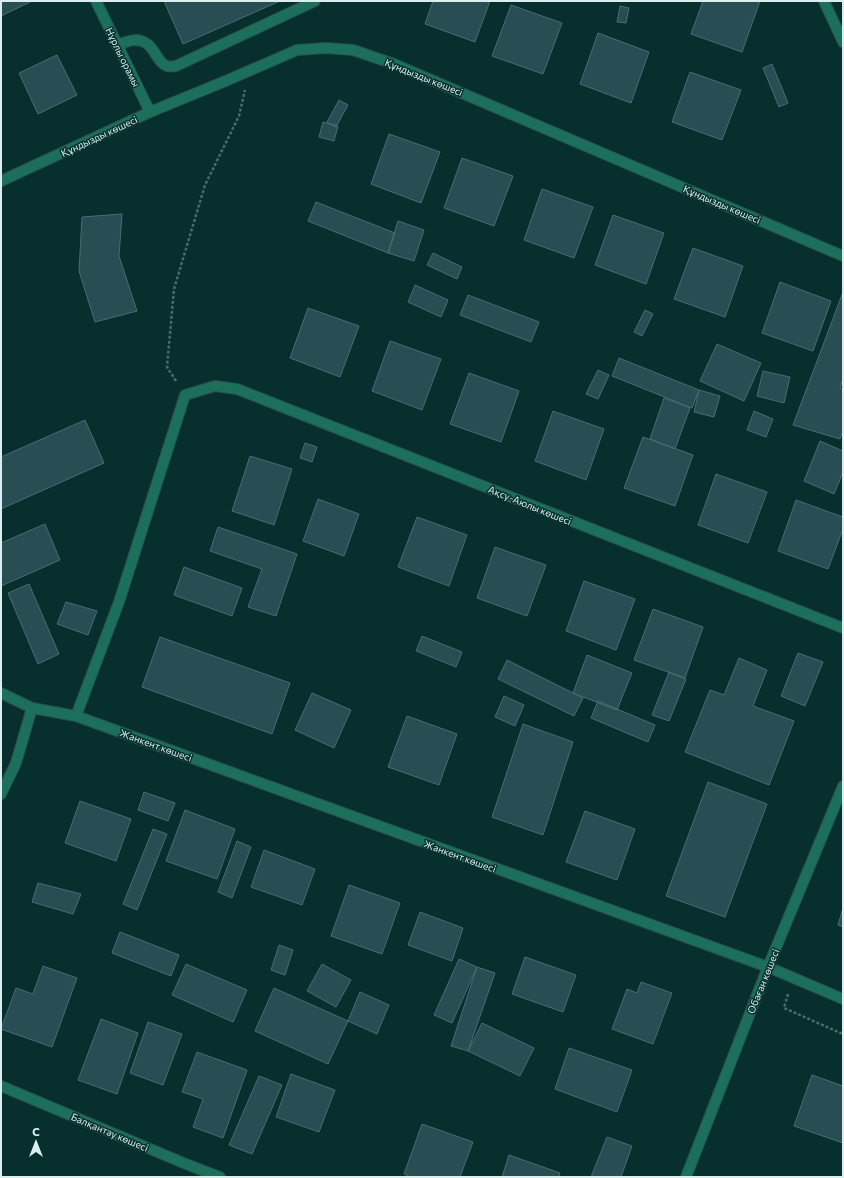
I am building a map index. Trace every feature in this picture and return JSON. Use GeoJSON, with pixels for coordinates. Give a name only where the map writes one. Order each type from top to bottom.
{"type":"FeatureCollection","features":[{"type":"Feature","properties":{"kind":"street","name":"Нұрлы орамы"},"geometry":{"type":"LineString","coordinates":[[96,1],[150,112]]}},
{"type":"Feature","properties":{"kind":"street"},"geometry":{"type":"LineString","coordinates":[[117,45],[134,40],[143,41],[151,47],[162,63],[167,66],[176,66],[315,1]]}},
{"type":"Feature","properties":{"kind":"street"},"geometry":{"type":"LineString","coordinates":[[824,1],[843,42]]}},
{"type":"Feature","properties":{"kind":"street","name":"Құндызды көшесі"},"geometry":{"type":"LineString","coordinates":[[1,181],[150,112],[297,50],[326,48],[353,50],[394,64],[843,256]]}},
{"type":"Feature","properties":{"kind":"street","name":"Ақсу-Аюлы көшесі"},"geometry":{"type":"LineString","coordinates":[[185,395],[215,386],[237,389],[843,628]]}},
{"type":"Feature","properties":{"kind":"street"},"geometry":{"type":"LineString","coordinates":[[76,716],[119,602],[185,395]]}},
{"type":"Feature","properties":{"kind":"street","name":"Жанкент көшесі"},"geometry":{"type":"LineString","coordinates":[[1,693],[32,708],[76,716],[768,967],[843,999]]}},
{"type":"Feature","properties":{"kind":"street"},"geometry":{"type":"LineString","coordinates":[[1,794],[16,763],[32,708]]}},
{"type":"Feature","properties":{"kind":"street","name":"Обаған көшесі"},"geometry":{"type":"LineString","coordinates":[[686,1177],[768,967],[843,786]]}},
{"type":"Feature","properties":{"kind":"street","name":"Балқантау көшесі"},"geometry":{"type":"LineString","coordinates":[[1,1086],[220,1177]]}},
{"type":"Feature","properties":{"kind":"path"},"geometry":{"type":"LineString","coordinates":[[185,395],[167,367],[174,289],[205,185],[239,116],[249,71]]}},
{"type":"Feature","properties":{"kind":"path"},"geometry":{"type":"LineString","coordinates":[[793,978],[784,1008],[843,1034]]}},
{"type":"Feature","properties":{"kind":"building"},"geometry":{"type":"Polygon","coordinates":[[[1,1],[32,1],[1,16],[1,1]]]}},
{"type":"Feature","properties":{"kind":"building"},"geometry":{"type":"Polygon","coordinates":[[[164,1],[280,1],[183,44],[164,1]]]}},
{"type":"Feature","properties":{"kind":"building"},"geometry":{"type":"Polygon","coordinates":[[[433,1],[490,1],[475,42],[425,24],[433,1]]]}},
{"type":"Feature","properties":{"kind":"building"},"geometry":{"type":"Polygon","coordinates":[[[703,1],[760,1],[742,52],[691,34],[703,1]]]}},
{"type":"Feature","properties":{"kind":"building"},"geometry":{"type":"Polygon","coordinates":[[[511,5],[562,23],[543,74],[492,56],[511,5]]]}},
{"type":"Feature","properties":{"kind":"building"},"geometry":{"type":"Polygon","coordinates":[[[620,6],[629,8],[626,23],[617,22],[620,6]]]}},
{"type":"Feature","properties":{"kind":"building"},"geometry":{"type":"Polygon","coordinates":[[[598,33],[649,52],[631,103],[580,84],[598,33]]]}},
{"type":"Feature","properties":{"kind":"building"},"geometry":{"type":"Polygon","coordinates":[[[57,55],[77,95],[38,114],[19,73],[57,55]]]}},
{"type":"Feature","properties":{"kind":"building"},"geometry":{"type":"Polygon","coordinates":[[[772,64],[788,103],[779,107],[763,68],[772,64]]]}},
{"type":"Feature","properties":{"kind":"building"},"geometry":{"type":"Polygon","coordinates":[[[690,72],[741,90],[722,140],[672,122],[690,72]]]}},
{"type":"Feature","properties":{"kind":"building"},"geometry":{"type":"Polygon","coordinates":[[[339,100],[348,105],[336,127],[327,122],[339,100]]]}},
{"type":"Feature","properties":{"kind":"building"},"geometry":{"type":"Polygon","coordinates":[[[323,122],[338,126],[334,141],[319,137],[323,122]]]}},
{"type":"Feature","properties":{"kind":"building"},"geometry":{"type":"Polygon","coordinates":[[[389,134],[440,152],[421,203],[371,184],[389,134]]]}},
{"type":"Feature","properties":{"kind":"building"},"geometry":{"type":"Polygon","coordinates":[[[462,158],[513,176],[494,226],[444,208],[462,158]]]}},
{"type":"Feature","properties":{"kind":"building"},"geometry":{"type":"Polygon","coordinates":[[[542,189],[593,207],[574,258],[524,240],[542,189]]]}},
{"type":"Feature","properties":{"kind":"building"},"geometry":{"type":"Polygon","coordinates":[[[316,202],[395,233],[388,253],[308,221],[316,202]]]}},
{"type":"Feature","properties":{"kind":"building"},"geometry":{"type":"Polygon","coordinates":[[[122,214],[119,256],[137,311],[95,322],[79,271],[82,217],[122,214]]]}},
{"type":"Feature","properties":{"kind":"building"},"geometry":{"type":"Polygon","coordinates":[[[613,215],[664,233],[646,284],[595,265],[613,215]]]}},
{"type":"Feature","properties":{"kind":"building"},"geometry":{"type":"Polygon","coordinates":[[[398,221],[424,230],[414,261],[388,253],[398,221]]]}},
{"type":"Feature","properties":{"kind":"building"},"geometry":{"type":"Polygon","coordinates":[[[693,248],[743,266],[725,317],[674,299],[693,248]]]}},
{"type":"Feature","properties":{"kind":"building"},"geometry":{"type":"Polygon","coordinates":[[[433,253],[462,267],[457,279],[427,265],[433,253]]]}},
{"type":"Feature","properties":{"kind":"building"},"geometry":{"type":"Polygon","coordinates":[[[780,282],[831,301],[813,351],[762,333],[780,282]]]}},
{"type":"Feature","properties":{"kind":"building"},"geometry":{"type":"Polygon","coordinates":[[[415,285],[448,300],[441,317],[408,302],[415,285]]]}},
{"type":"Feature","properties":{"kind":"building"},"geometry":{"type":"Polygon","coordinates":[[[843,292],[843,379],[840,388],[843,390],[843,431],[840,439],[793,425],[843,292]]]}},
{"type":"Feature","properties":{"kind":"building"},"geometry":{"type":"Polygon","coordinates":[[[468,295],[539,322],[531,342],[460,315],[468,295]]]}},
{"type":"Feature","properties":{"kind":"building"},"geometry":{"type":"Polygon","coordinates":[[[308,308],[359,326],[340,377],[290,358],[308,308]]]}},
{"type":"Feature","properties":{"kind":"building"},"geometry":{"type":"Polygon","coordinates":[[[645,310],[653,314],[642,336],[634,332],[645,310]]]}},
{"type":"Feature","properties":{"kind":"building"},"geometry":{"type":"Polygon","coordinates":[[[390,341],[441,359],[422,410],[372,391],[390,341]]]}},
{"type":"Feature","properties":{"kind":"building"},"geometry":{"type":"Polygon","coordinates":[[[717,344],[761,363],[744,401],[700,381],[717,344]]]}},
{"type":"Feature","properties":{"kind":"building"},"geometry":{"type":"Polygon","coordinates":[[[619,358],[699,390],[692,408],[612,376],[619,358]]]}},
{"type":"Feature","properties":{"kind":"building"},"geometry":{"type":"Polygon","coordinates":[[[598,370],[609,375],[598,399],[586,394],[598,370]]]}},
{"type":"Feature","properties":{"kind":"building"},"geometry":{"type":"Polygon","coordinates":[[[763,371],[790,377],[784,403],[757,396],[763,371]]]}},
{"type":"Feature","properties":{"kind":"building"},"geometry":{"type":"Polygon","coordinates":[[[469,373],[519,391],[501,442],[450,424],[469,373]]]}},
{"type":"Feature","properties":{"kind":"building"},"geometry":{"type":"Polygon","coordinates":[[[699,390],[720,396],[714,417],[694,412],[699,390]]]}},
{"type":"Feature","properties":{"kind":"building"},"geometry":{"type":"Polygon","coordinates":[[[664,398],[690,408],[675,449],[650,439],[664,398]]]}},
{"type":"Feature","properties":{"kind":"building"},"geometry":{"type":"Polygon","coordinates":[[[553,411],[604,429],[586,480],[535,461],[553,411]]]}},
{"type":"Feature","properties":{"kind":"building"},"geometry":{"type":"Polygon","coordinates":[[[754,411],[773,419],[766,437],[747,430],[754,411]]]}},
{"type":"Feature","properties":{"kind":"building"},"geometry":{"type":"Polygon","coordinates":[[[85,420],[104,463],[1,509],[1,457],[85,420]]]}},
{"type":"Feature","properties":{"kind":"building"},"geometry":{"type":"Polygon","coordinates":[[[643,437],[693,455],[675,506],[624,488],[643,437]]]}},
{"type":"Feature","properties":{"kind":"building"},"geometry":{"type":"Polygon","coordinates":[[[820,441],[843,451],[843,472],[834,494],[804,481],[820,441]]]}},
{"type":"Feature","properties":{"kind":"building"},"geometry":{"type":"Polygon","coordinates":[[[305,443],[317,447],[312,462],[300,458],[305,443]]]}},
{"type":"Feature","properties":{"kind":"building"},"geometry":{"type":"Polygon","coordinates":[[[250,456],[292,469],[274,525],[232,511],[250,456]]]}},
{"type":"Feature","properties":{"kind":"building"},"geometry":{"type":"Polygon","coordinates":[[[716,474],[767,492],[748,543],[698,525],[716,474]]]}},
{"type":"Feature","properties":{"kind":"building"},"geometry":{"type":"Polygon","coordinates":[[[318,499],[359,514],[344,556],[303,541],[318,499]]]}},
{"type":"Feature","properties":{"kind":"building"},"geometry":{"type":"Polygon","coordinates":[[[796,500],[843,517],[843,529],[828,569],[778,551],[796,500]]]}},
{"type":"Feature","properties":{"kind":"building"},"geometry":{"type":"Polygon","coordinates":[[[417,517],[467,535],[449,586],[398,567],[417,517]]]}},
{"type":"Feature","properties":{"kind":"building"},"geometry":{"type":"Polygon","coordinates":[[[45,524],[60,560],[1,586],[1,543],[45,524]]]}},
{"type":"Feature","properties":{"kind":"building"},"geometry":{"type":"Polygon","coordinates":[[[218,527],[297,554],[276,616],[248,607],[262,569],[210,551],[218,527]]]}},
{"type":"Feature","properties":{"kind":"building"},"geometry":{"type":"Polygon","coordinates":[[[495,547],[546,565],[527,616],[477,598],[495,547]]]}},
{"type":"Feature","properties":{"kind":"building"},"geometry":{"type":"Polygon","coordinates":[[[184,567],[242,588],[232,616],[174,595],[184,567]]]}},
{"type":"Feature","properties":{"kind":"building"},"geometry":{"type":"Polygon","coordinates":[[[584,581],[635,599],[616,650],[566,631],[584,581]]]}},
{"type":"Feature","properties":{"kind":"building"},"geometry":{"type":"Polygon","coordinates":[[[29,584],[59,654],[38,664],[8,593],[29,584]]]}},
{"type":"Feature","properties":{"kind":"building"},"geometry":{"type":"Polygon","coordinates":[[[66,602],[97,611],[88,635],[57,624],[66,602]]]}},
{"type":"Feature","properties":{"kind":"building"},"geometry":{"type":"Polygon","coordinates":[[[653,609],[703,627],[685,678],[634,660],[653,609]]]}},
{"type":"Feature","properties":{"kind":"building"},"geometry":{"type":"Polygon","coordinates":[[[422,636],[462,652],[456,667],[416,651],[422,636]]]}},
{"type":"Feature","properties":{"kind":"building"},"geometry":{"type":"Polygon","coordinates":[[[160,637],[290,683],[272,734],[142,687],[160,637]]]}},
{"type":"Feature","properties":{"kind":"building"},"geometry":{"type":"Polygon","coordinates":[[[798,653],[823,662],[805,706],[781,696],[798,653]]]}},
{"type":"Feature","properties":{"kind":"building"},"geometry":{"type":"Polygon","coordinates":[[[587,655],[632,673],[617,710],[573,693],[587,655]]]}},
{"type":"Feature","properties":{"kind":"building"},"geometry":{"type":"Polygon","coordinates":[[[739,658],[767,670],[753,706],[794,721],[769,785],[685,752],[710,690],[724,695],[739,658]]]}},
{"type":"Feature","properties":{"kind":"building"},"geometry":{"type":"Polygon","coordinates":[[[507,660],[583,698],[574,716],[498,679],[507,660]]]}},
{"type":"Feature","properties":{"kind":"building"},"geometry":{"type":"Polygon","coordinates":[[[669,672],[686,679],[669,721],[652,715],[669,672]]]}},
{"type":"Feature","properties":{"kind":"building"},"geometry":{"type":"Polygon","coordinates":[[[312,693],[351,710],[334,748],[295,730],[312,693]]]}},
{"type":"Feature","properties":{"kind":"building"},"geometry":{"type":"Polygon","coordinates":[[[504,696],[524,705],[515,726],[495,717],[504,696]]]}},
{"type":"Feature","properties":{"kind":"building"},"geometry":{"type":"Polygon","coordinates":[[[598,701],[655,725],[648,742],[591,718],[598,701]]]}},
{"type":"Feature","properties":{"kind":"building"},"geometry":{"type":"Polygon","coordinates":[[[407,716],[457,734],[439,785],[388,767],[407,716]]]}},
{"type":"Feature","properties":{"kind":"building"},"geometry":{"type":"Polygon","coordinates":[[[523,724],[573,742],[543,835],[492,817],[523,724]]]}},
{"type":"Feature","properties":{"kind":"building"},"geometry":{"type":"Polygon","coordinates":[[[708,782],[767,804],[725,917],[666,896],[708,782]]]}},
{"type":"Feature","properties":{"kind":"building"},"geometry":{"type":"Polygon","coordinates":[[[144,792],[175,803],[168,821],[138,810],[144,792]]]}},
{"type":"Feature","properties":{"kind":"building"},"geometry":{"type":"Polygon","coordinates":[[[80,801],[131,819],[116,861],[65,843],[80,801]]]}},
{"type":"Feature","properties":{"kind":"building"},"geometry":{"type":"Polygon","coordinates":[[[185,810],[235,829],[217,879],[166,861],[185,810]]]}},
{"type":"Feature","properties":{"kind":"building"},"geometry":{"type":"Polygon","coordinates":[[[585,811],[635,829],[617,880],[566,862],[585,811]]]}},
{"type":"Feature","properties":{"kind":"building"},"geometry":{"type":"Polygon","coordinates":[[[153,829],[167,834],[137,910],[123,904],[153,829]]]}},
{"type":"Feature","properties":{"kind":"building"},"geometry":{"type":"Polygon","coordinates":[[[237,841],[251,847],[232,898],[218,892],[237,841]]]}},
{"type":"Feature","properties":{"kind":"building"},"geometry":{"type":"Polygon","coordinates":[[[264,850],[315,869],[302,905],[251,887],[264,850]]]}},
{"type":"Feature","properties":{"kind":"building"},"geometry":{"type":"Polygon","coordinates":[[[38,883],[81,894],[73,914],[32,902],[38,883]]]}},
{"type":"Feature","properties":{"kind":"building"},"geometry":{"type":"Polygon","coordinates":[[[349,885],[400,903],[382,954],[331,936],[349,885]]]}},
{"type":"Feature","properties":{"kind":"building"},"geometry":{"type":"Polygon","coordinates":[[[843,908],[843,927],[838,925],[843,908]]]}},
{"type":"Feature","properties":{"kind":"building"},"geometry":{"type":"Polygon","coordinates":[[[420,912],[463,928],[452,961],[408,945],[420,912]]]}},
{"type":"Feature","properties":{"kind":"building"},"geometry":{"type":"Polygon","coordinates":[[[120,932],[179,955],[171,976],[112,953],[120,932]]]}},
{"type":"Feature","properties":{"kind":"building"},"geometry":{"type":"Polygon","coordinates":[[[279,945],[293,950],[285,975],[271,970],[279,945]]]}},
{"type":"Feature","properties":{"kind":"building"},"geometry":{"type":"Polygon","coordinates":[[[525,957],[576,975],[563,1012],[512,994],[525,957]]]}},
{"type":"Feature","properties":{"kind":"building"},"geometry":{"type":"Polygon","coordinates":[[[459,959],[477,967],[452,1023],[434,1015],[459,959]]]}},
{"type":"Feature","properties":{"kind":"building"},"geometry":{"type":"Polygon","coordinates":[[[186,964],[247,990],[233,1022],[172,995],[186,964]]]}},
{"type":"Feature","properties":{"kind":"building"},"geometry":{"type":"Polygon","coordinates":[[[322,964],[351,980],[336,1007],[307,991],[322,964]]]}},
{"type":"Feature","properties":{"kind":"building"},"geometry":{"type":"Polygon","coordinates":[[[43,966],[77,978],[52,1047],[1,1029],[16,988],[33,994],[43,966]]]}},
{"type":"Feature","properties":{"kind":"building"},"geometry":{"type":"Polygon","coordinates":[[[477,967],[495,973],[468,1051],[451,1046],[477,967]]]}},
{"type":"Feature","properties":{"kind":"building"},"geometry":{"type":"Polygon","coordinates":[[[641,982],[672,993],[653,1044],[612,1029],[627,989],[637,993],[641,982]]]}},
{"type":"Feature","properties":{"kind":"building"},"geometry":{"type":"Polygon","coordinates":[[[274,988],[348,1021],[328,1064],[255,1031],[274,988]]]}},
{"type":"Feature","properties":{"kind":"building"},"geometry":{"type":"Polygon","coordinates":[[[360,992],[389,1005],[377,1034],[348,1021],[360,992]]]}},
{"type":"Feature","properties":{"kind":"building"},"geometry":{"type":"Polygon","coordinates":[[[101,1019],[138,1033],[117,1094],[78,1080],[101,1019]]]}},
{"type":"Feature","properties":{"kind":"building"},"geometry":{"type":"Polygon","coordinates":[[[148,1022],[182,1034],[163,1085],[130,1073],[148,1022]]]}},
{"type":"Feature","properties":{"kind":"building"},"geometry":{"type":"Polygon","coordinates":[[[482,1023],[534,1048],[520,1076],[468,1051],[482,1023]]]}},
{"type":"Feature","properties":{"kind":"building"},"geometry":{"type":"Polygon","coordinates":[[[569,1048],[632,1070],[617,1112],[555,1089],[569,1048]]]}},
{"type":"Feature","properties":{"kind":"building"},"geometry":{"type":"Polygon","coordinates":[[[197,1052],[247,1070],[223,1138],[193,1127],[203,1099],[182,1092],[197,1052]]]}},
{"type":"Feature","properties":{"kind":"building"},"geometry":{"type":"Polygon","coordinates":[[[291,1074],[335,1090],[319,1132],[276,1117],[291,1074]]]}},
{"type":"Feature","properties":{"kind":"building"},"geometry":{"type":"Polygon","coordinates":[[[812,1075],[843,1086],[843,1143],[794,1126],[812,1075]]]}},
{"type":"Feature","properties":{"kind":"building"},"geometry":{"type":"Polygon","coordinates":[[[259,1076],[282,1085],[252,1154],[229,1145],[259,1076]]]}},
{"type":"Feature","properties":{"kind":"building"},"geometry":{"type":"Polygon","coordinates":[[[422,1124],[473,1142],[460,1177],[411,1177],[404,1174],[422,1124]]]}},
{"type":"Feature","properties":{"kind":"building"},"geometry":{"type":"Polygon","coordinates":[[[607,1137],[632,1146],[621,1177],[591,1177],[607,1137]]]}},
{"type":"Feature","properties":{"kind":"building"},"geometry":{"type":"Polygon","coordinates":[[[509,1155],[560,1173],[559,1177],[502,1177],[509,1155]]]}}]}
